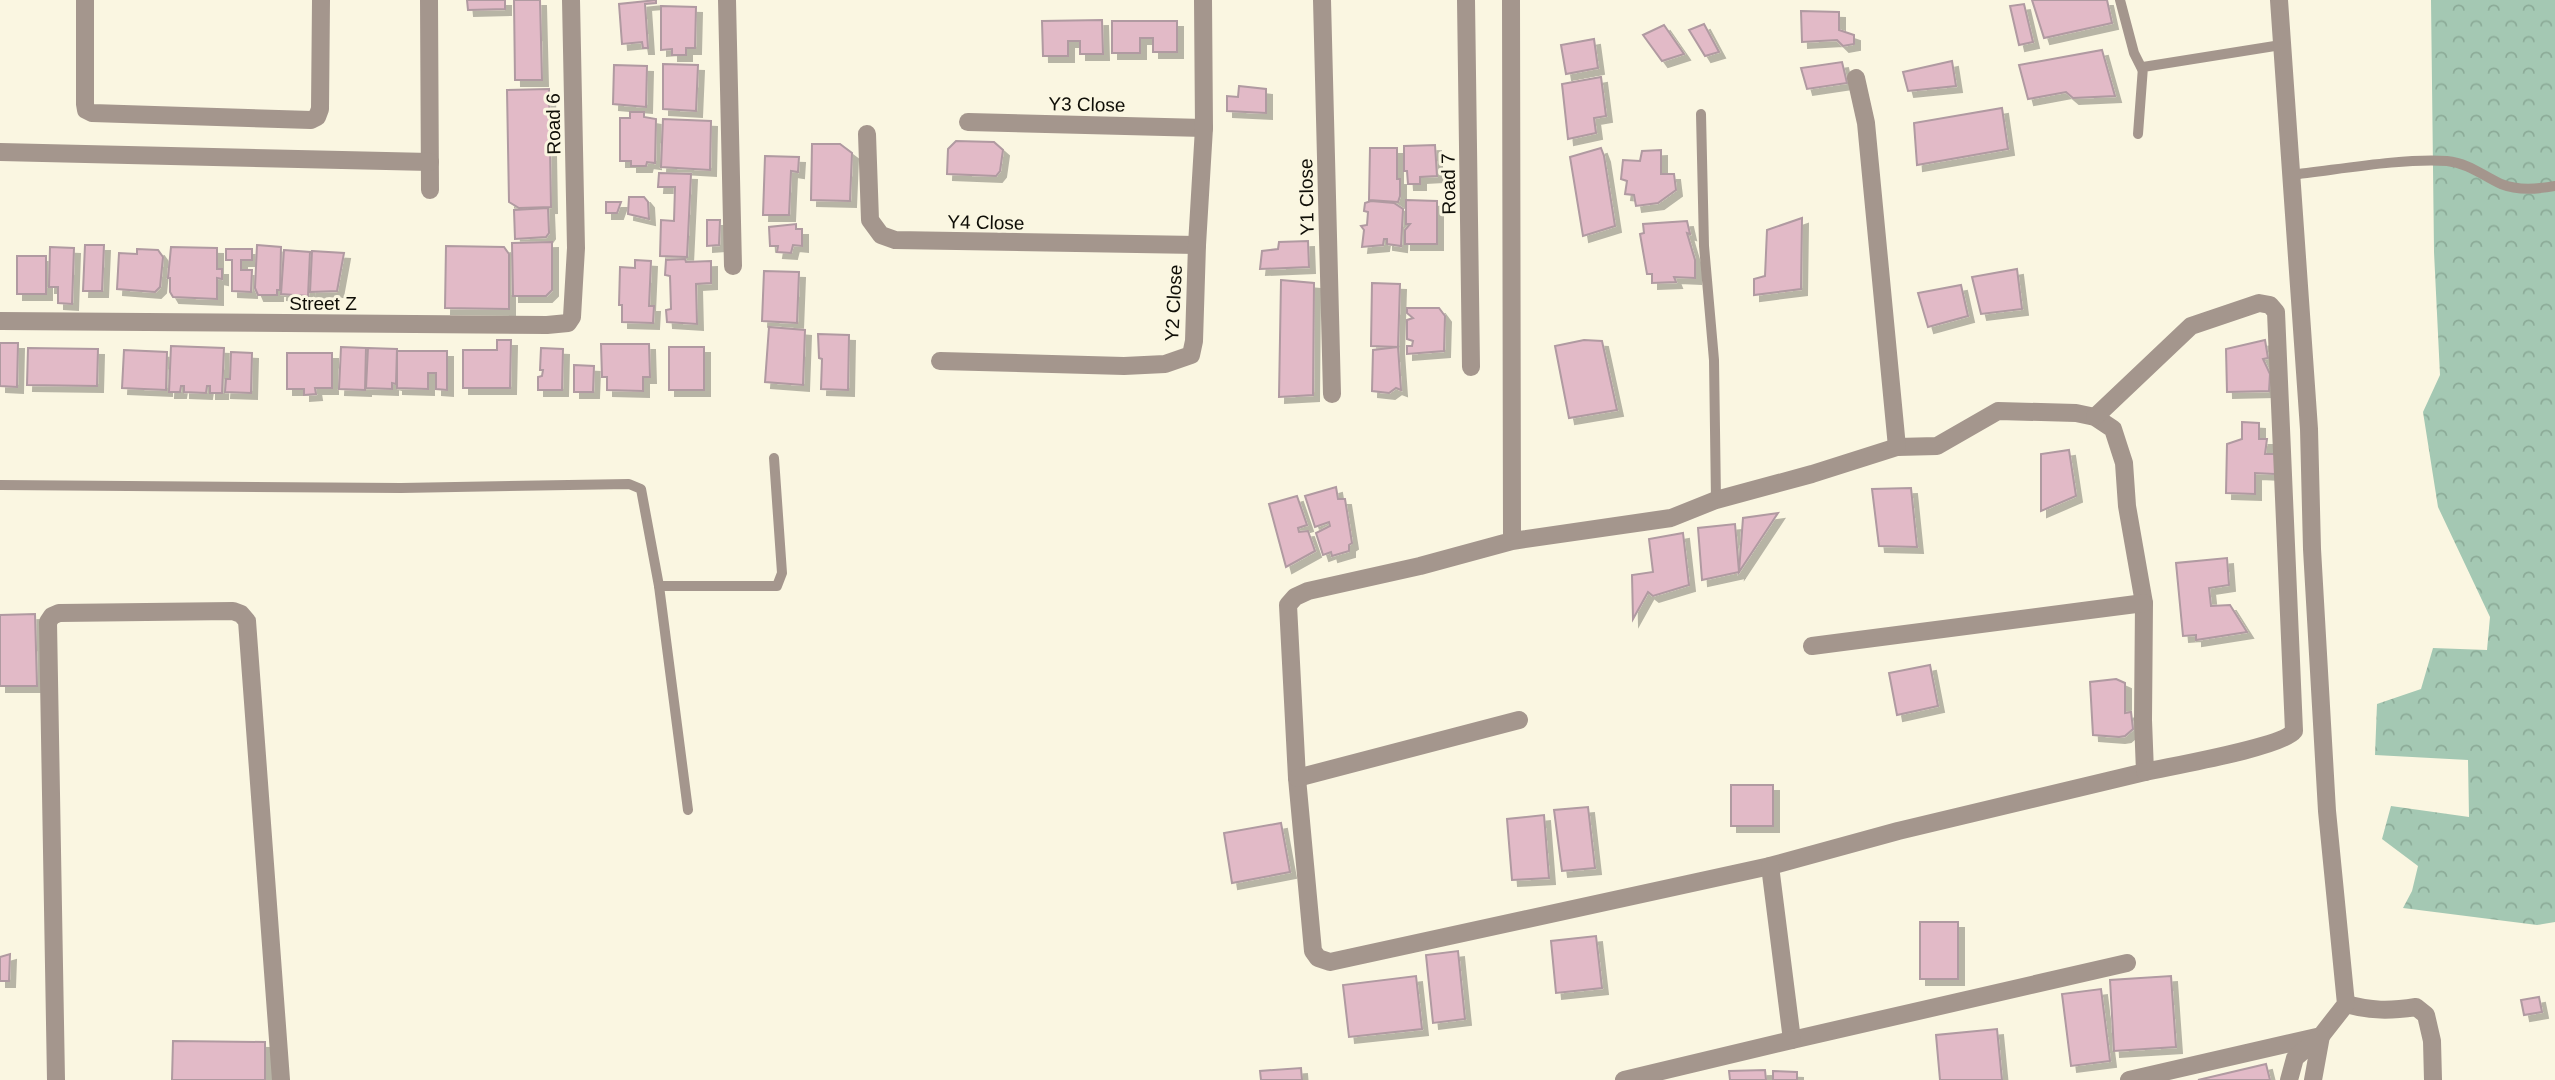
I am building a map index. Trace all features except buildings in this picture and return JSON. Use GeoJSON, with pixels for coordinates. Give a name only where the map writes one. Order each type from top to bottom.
{"type":"FeatureCollection","features":[{"type":"Feature","properties":{"kind":"street"},"geometry":{"type":"LineString","coordinates":[[85,0],[86,110],[92,113],[311,120],[317,117],[320,109],[321,0]]}},
{"type":"Feature","properties":{"kind":"street"},"geometry":{"type":"LineString","coordinates":[[429,0],[430,190]]}},
{"type":"Feature","properties":{"kind":"street","name":"Road 6"},"geometry":{"type":"LineString","coordinates":[[571,0],[576,248]]}},
{"type":"Feature","properties":{"kind":"street"},"geometry":{"type":"LineString","coordinates":[[727,0],[733,266]]}},
{"type":"Feature","properties":{"kind":"street","name":"Y2 Close"},"geometry":{"type":"LineString","coordinates":[[940,361],[1124,366],[1165,364],[1191,355],[1194,341],[1204,128],[1203,0]]}},
{"type":"Feature","properties":{"kind":"street","name":"Y1 Close"},"geometry":{"type":"LineString","coordinates":[[1322,0],[1332,394]]}},
{"type":"Feature","properties":{"kind":"street","name":"Road 7"},"geometry":{"type":"LineString","coordinates":[[1466,0],[1471,366]]}},
{"type":"Feature","properties":{"kind":"street"},"geometry":{"type":"LineString","coordinates":[[1511,0],[1512,541]]}},
{"type":"Feature","properties":{"kind":"street"},"geometry":{"type":"LineString","coordinates":[[2278,0],[2309,429],[2312,549],[2327,811],[2346,1003],[2321,1036],[2295,1058],[2289,1080]]}},
{"type":"Feature","properties":{"kind":"street"},"geometry":{"type":"LineString","coordinates":[[1856,78],[1866,123],[1897,447]]}},
{"type":"Feature","properties":{"kind":"street","name":"Y3 Close"},"geometry":{"type":"LineString","coordinates":[[968,121],[1204,128]]}},
{"type":"Feature","properties":{"kind":"street","name":"Y4 Close"},"geometry":{"type":"LineString","coordinates":[[867,134],[870,220],[881,235],[895,240],[1197,245]]}},
{"type":"Feature","properties":{"kind":"street"},"geometry":{"type":"LineString","coordinates":[[0,152],[430,162]]}},
{"type":"Feature","properties":{"kind":"street","name":"Street Z"},"geometry":{"type":"LineString","coordinates":[[0,321],[565,324],[572,317],[576,248]]}},
{"type":"Feature","properties":{"kind":"street"},"geometry":{"type":"LineString","coordinates":[[2095,417],[2191,326],[2259,303],[2270,304],[2276,312],[2294,731],[2292,736],[2266,746],[1898,831],[1770,866],[1330,962],[1318,958],[1313,951],[1297,778],[1288,624],[1288,605],[1295,597],[1308,591],[1420,566],[1512,541],[1671,518],[1716,500],[1897,447],[1937,446],[1998,411],[2076,413],[2095,417],[2113,429],[2124,463],[2127,506],[2144,603],[2145,772]]}},
{"type":"Feature","properties":{"kind":"street"},"geometry":{"type":"LineString","coordinates":[[1812,646],[2144,603]]}},
{"type":"Feature","properties":{"kind":"street"},"geometry":{"type":"LineString","coordinates":[[56,1080],[48,622],[52,616],[59,613],[220,611],[242,614],[247,621],[281,1080]]}},
{"type":"Feature","properties":{"kind":"street"},"geometry":{"type":"LineString","coordinates":[[1297,778],[1518,720]]}},
{"type":"Feature","properties":{"kind":"street"},"geometry":{"type":"LineString","coordinates":[[1770,866],[1791,1040]]}},
{"type":"Feature","properties":{"kind":"street"},"geometry":{"type":"LineString","coordinates":[[1624,1080],[2127,963]]}},
{"type":"Feature","properties":{"kind":"street"},"geometry":{"type":"LineString","coordinates":[[2346,1003],[2368,1010],[2389,1012],[2416,1007],[2426,1015],[2431,1041],[2432,1080]]}},
{"type":"Feature","properties":{"kind":"street"},"geometry":{"type":"LineString","coordinates":[[2129,1080],[2321,1036]]}},
{"type":"Feature","properties":{"kind":"street"},"geometry":{"type":"LineString","coordinates":[[2313,1080],[2321,1036]]}},
{"type":"Feature","properties":{"kind":"lane"},"geometry":{"type":"LineString","coordinates":[[2120,0],[2134,53],[2142,69],[2138,134]]}},
{"type":"Feature","properties":{"kind":"lane"},"geometry":{"type":"LineString","coordinates":[[2142,69],[2150,64],[2281,45]]}},
{"type":"Feature","properties":{"kind":"lane"},"geometry":{"type":"LineString","coordinates":[[1701,114],[1704,246],[1714,360],[1716,500]]}},
{"type":"Feature","properties":{"kind":"lane"},"geometry":{"type":"LineString","coordinates":[[2290,175],[2410,162],[2445,161],[2474,168],[2513,187],[2526,189],[2555,186]]}},
{"type":"Feature","properties":{"kind":"lane"},"geometry":{"type":"LineString","coordinates":[[659,586],[777,586],[782,573],[774,458]]}},
{"type":"Feature","properties":{"kind":"lane"},"geometry":{"type":"LineString","coordinates":[[0,485],[401,488],[629,484],[641,489],[659,586],[688,810]]}},
{"type":"Feature","properties":{"kind":"green space"},"geometry":{"type":"Polygon","coordinates":[[[2431,0],[2555,0],[2555,922],[2537,925],[2403,908],[2412,891],[2418,866],[2382,839],[2391,806],[2469,817],[2468,760],[2375,755],[2377,704],[2421,689],[2433,648],[2487,650],[2490,617],[2438,507],[2423,412],[2440,375],[2434,252],[2431,0]]]}}]}
